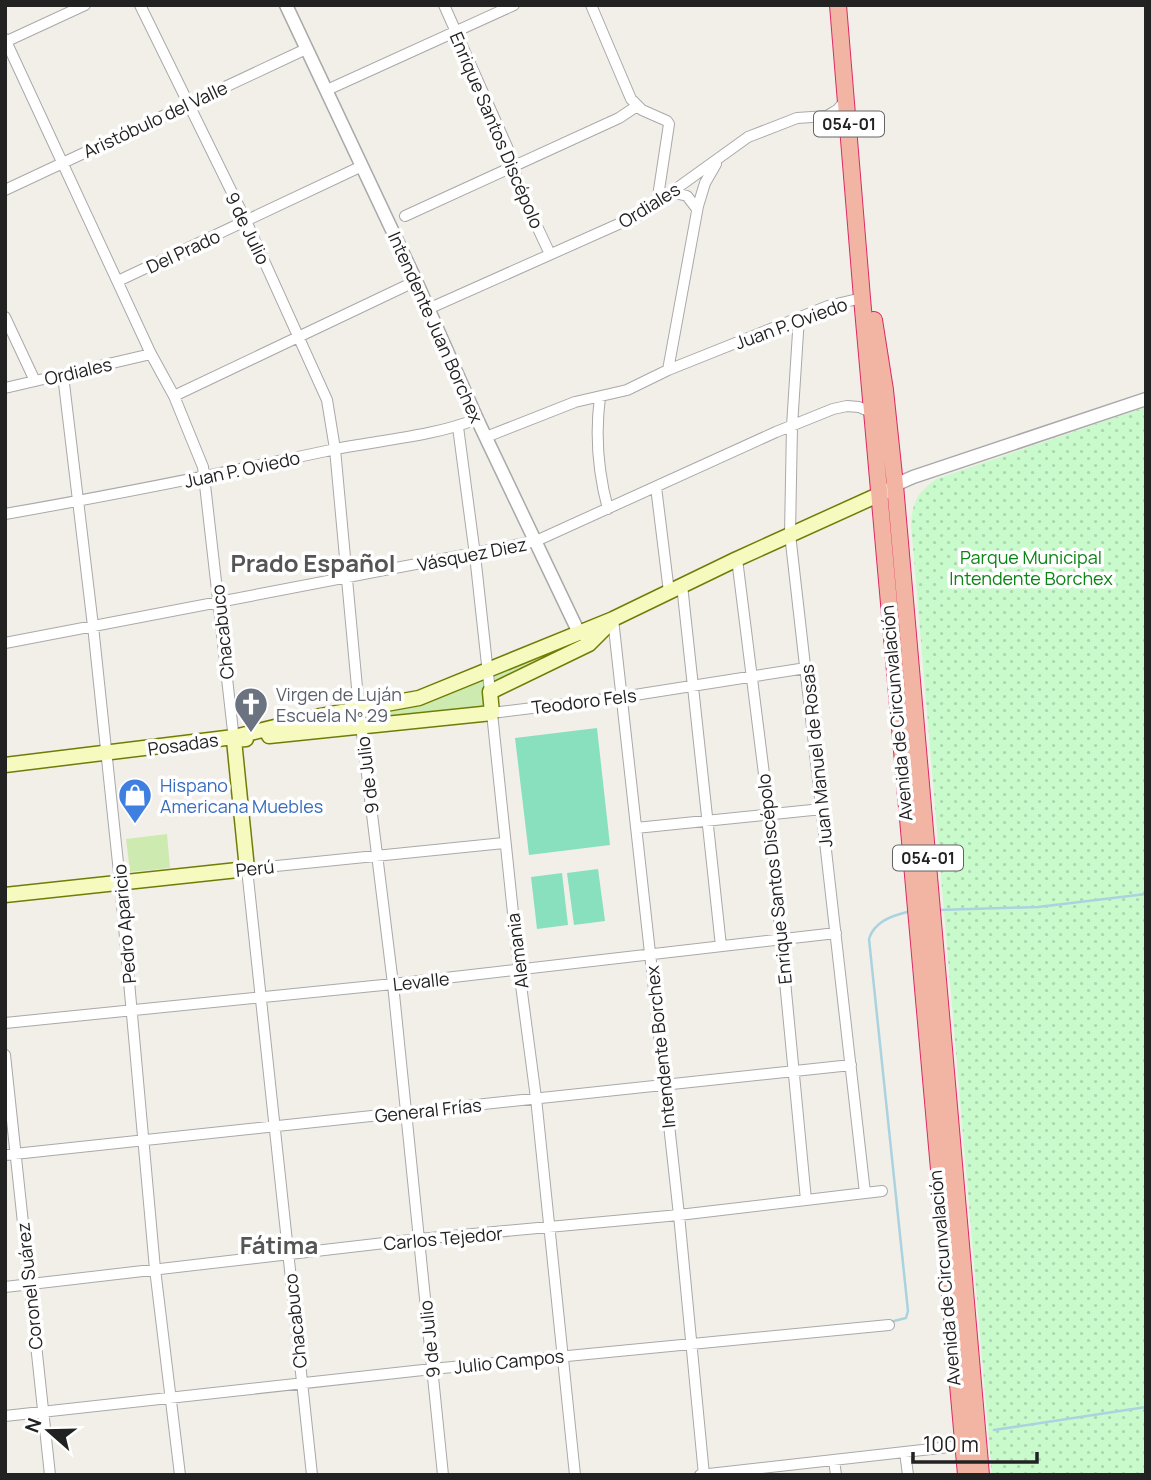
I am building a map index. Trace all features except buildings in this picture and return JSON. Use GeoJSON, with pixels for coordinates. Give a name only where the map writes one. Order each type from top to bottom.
{"type":"FeatureCollection","features":[{"type":"Feature","properties":{"kind":"highway","name":"Avenida de Circunvalación"},"geometry":{"type":"LineString","coordinates":[[838,5],[880,495],[971,1445],[981,1475]]}},
{"type":"Feature","properties":{"kind":"highway","name":"Avenida de Circunvalación"},"geometry":{"type":"LineString","coordinates":[[859,243],[886,390],[895,485],[971,1445],[966,1475]]}},
{"type":"Feature","properties":{"kind":"main road","name":"Posadas"},"geometry":{"type":"LineString","coordinates":[[234,739],[320,716],[419,698],[613,619],[790,534],[880,495],[895,485]]}},
{"type":"Feature","properties":{"kind":"main road"},"geometry":{"type":"LineString","coordinates":[[490,692],[596,639],[613,619]]}},
{"type":"Feature","properties":{"kind":"main road","name":"Alemania"},"geometry":{"type":"LineString","coordinates":[[490,692],[492,713]]}},
{"type":"Feature","properties":{"kind":"main road","name":"Teodoro Fels"},"geometry":{"type":"LineString","coordinates":[[361,726],[492,713]]}},
{"type":"Feature","properties":{"kind":"main road","name":"Posadas"},"geometry":{"type":"LineString","coordinates":[[5,765],[361,726]]}},
{"type":"Feature","properties":{"kind":"main road","name":"Chacabuco"},"geometry":{"type":"LineString","coordinates":[[234,739],[247,869]]}},
{"type":"Feature","properties":{"kind":"main road","name":"Perú"},"geometry":{"type":"LineString","coordinates":[[5,895],[247,869]]}},
{"type":"Feature","properties":{"kind":"street"},"geometry":{"type":"LineString","coordinates":[[6,41],[85,5]]}},
{"type":"Feature","properties":{"kind":"street","name":"9 de Julio"},"geometry":{"type":"LineString","coordinates":[[140,5],[246,221],[327,400],[335,449],[359,709],[393,984],[443,1475]]}},
{"type":"Feature","properties":{"kind":"street","name":"Intendente Juan Borchex"},"geometry":{"type":"LineString","coordinates":[[286,5],[579,633]]}},
{"type":"Feature","properties":{"kind":"street","name":"Enrique Santos Discépolo"},"geometry":{"type":"LineString","coordinates":[[444,5],[514,166],[518,186],[550,254]]}},
{"type":"Feature","properties":{"kind":"street"},"geometry":{"type":"LineString","coordinates":[[327,90],[514,5]]}},
{"type":"Feature","properties":{"kind":"street"},"geometry":{"type":"LineString","coordinates":[[591,5],[632,99],[637,106],[669,124],[657,203]]}},
{"type":"Feature","properties":{"kind":"street","name":"Chacabuco"},"geometry":{"type":"LineString","coordinates":[[6,41],[151,354],[174,396],[203,467],[234,739]]}},
{"type":"Feature","properties":{"kind":"street","name":"Aristóbulo del Valle"},"geometry":{"type":"LineString","coordinates":[[5,190],[306,49]]}},
{"type":"Feature","properties":{"kind":"street"},"geometry":{"type":"LineString","coordinates":[[827,116],[847,99]]}},
{"type":"Feature","properties":{"kind":"street"},"geometry":{"type":"LineString","coordinates":[[405,216],[619,118],[637,106]]}},
{"type":"Feature","properties":{"kind":"street"},"geometry":{"type":"LineString","coordinates":[[827,116],[849,126]]}},
{"type":"Feature","properties":{"kind":"street","name":"Ordiales"},"geometry":{"type":"LineString","coordinates":[[428,309],[633,218],[748,137],[797,118],[827,116]]}},
{"type":"Feature","properties":{"kind":"street"},"geometry":{"type":"LineString","coordinates":[[668,370],[697,209],[705,183],[720,157]]}},
{"type":"Feature","properties":{"kind":"street","name":"Del Prado"},"geometry":{"type":"LineString","coordinates":[[118,281],[362,166]]}},
{"type":"Feature","properties":{"kind":"street"},"geometry":{"type":"LineString","coordinates":[[672,192],[687,196],[697,209]]}},
{"type":"Feature","properties":{"kind":"street"},"geometry":{"type":"LineString","coordinates":[[174,396],[416,281]]}},
{"type":"Feature","properties":{"kind":"street","name":"Juan P. Oviedo"},"geometry":{"type":"LineString","coordinates":[[486,437],[558,408],[627,390],[668,370],[799,317],[828,306],[862,298]]}},
{"type":"Feature","properties":{"kind":"street"},"geometry":{"type":"LineString","coordinates":[[5,317],[35,381]]}},
{"type":"Feature","properties":{"kind":"street","name":"Juan Manuel de Rosas"},"geometry":{"type":"LineString","coordinates":[[799,317],[792,426],[790,534],[865,1193]]}},
{"type":"Feature","properties":{"kind":"street","name":"Ordiales"},"geometry":{"type":"LineString","coordinates":[[5,388],[151,354]]}},
{"type":"Feature","properties":{"kind":"street","name":"Pedro Aparicio"},"geometry":{"type":"LineString","coordinates":[[63,375],[93,626],[120,882],[155,1269],[180,1475]]}},
{"type":"Feature","properties":{"kind":"street"},"geometry":{"type":"LineString","coordinates":[[600,397],[597,421],[598,457],[608,509]]}},
{"type":"Feature","properties":{"kind":"street"},"geometry":{"type":"LineString","coordinates":[[895,485],[1146,399]]}},
{"type":"Feature","properties":{"kind":"street","name":"Vásquez Diez"},"geometry":{"type":"LineString","coordinates":[[5,643],[475,555],[536,541],[833,409],[859,407],[873,413]]}},
{"type":"Feature","properties":{"kind":"street","name":"Juan P. Oviedo"},"geometry":{"type":"LineString","coordinates":[[5,514],[205,477],[458,426],[477,419]]}},
{"type":"Feature","properties":{"kind":"street","name":"Alemania"},"geometry":{"type":"LineString","coordinates":[[458,426],[490,692]]}},
{"type":"Feature","properties":{"kind":"street"},"geometry":{"type":"LineString","coordinates":[[656,487],[694,685],[721,946]]}},
{"type":"Feature","properties":{"kind":"street","name":"Enrique Santos Discépolo"},"geometry":{"type":"LineString","coordinates":[[737,559],[769,814],[806,1200]]}},
{"type":"Feature","properties":{"kind":"street","name":"Intendente Borchex"},"geometry":{"type":"LineString","coordinates":[[613,619],[679,1215],[702,1475]]}},
{"type":"Feature","properties":{"kind":"street"},"geometry":{"type":"LineString","coordinates":[[579,633],[609,642],[617,651]]}},
{"type":"Feature","properties":{"kind":"street","name":"Teodoro Fels"},"geometry":{"type":"LineString","coordinates":[[492,713],[622,697],[806,668]]}},
{"type":"Feature","properties":{"kind":"street","name":"Alemania"},"geometry":{"type":"LineString","coordinates":[[492,713],[504,843],[536,1098],[575,1475]]}},
{"type":"Feature","properties":{"kind":"street"},"geometry":{"type":"LineString","coordinates":[[636,828],[822,809]]}},
{"type":"Feature","properties":{"kind":"street","name":"Perú"},"geometry":{"type":"LineString","coordinates":[[247,869],[504,843]]}},
{"type":"Feature","properties":{"kind":"street","name":"Chacabuco"},"geometry":{"type":"LineString","coordinates":[[247,869],[312,1475]]}},
{"type":"Feature","properties":{"kind":"street","name":"Levalle"},"geometry":{"type":"LineString","coordinates":[[5,1023],[393,984],[836,933]]}},
{"type":"Feature","properties":{"kind":"street","name":"Coronel Suárez"},"geometry":{"type":"LineString","coordinates":[[5,1055],[10,1155],[29,1285],[50,1475]]}},
{"type":"Feature","properties":{"kind":"street","name":"General Frías"},"geometry":{"type":"LineString","coordinates":[[10,1155],[851,1065]]}},
{"type":"Feature","properties":{"kind":"street","name":"Carlos Tejedor"},"geometry":{"type":"LineString","coordinates":[[5,1287],[287,1254],[679,1215],[882,1191]]}},
{"type":"Feature","properties":{"kind":"street","name":"Julio Campos"},"geometry":{"type":"LineString","coordinates":[[5,1416],[432,1369],[889,1325]]}},
{"type":"Feature","properties":{"kind":"street"},"geometry":{"type":"LineString","coordinates":[[702,1475],[971,1445]]}},
{"type":"Feature","properties":{"kind":"street"},"geometry":{"type":"LineString","coordinates":[[905,1452],[908,1475]]}},
{"type":"Feature","properties":{"kind":"street"},"geometry":{"type":"LineString","coordinates":[[834,1460],[835,1475]]}},
{"type":"Feature","properties":{"kind":"green space","name":"Parque Municipal Intendente Borchex"},"geometry":{"type":"Polygon","coordinates":[[[1146,407],[1146,1475],[992,1475],[912,516],[917,498],[936,479],[1146,407]]]}},
{"type":"Feature","properties":{"kind":"green space"},"geometry":{"type":"Polygon","coordinates":[[[579,633],[596,639],[490,692],[492,713],[257,738],[419,698],[579,633]]]}},
{"type":"Feature","properties":{"kind":"green space"},"geometry":{"type":"Polygon","coordinates":[[[597,728],[610,845],[529,855],[515,738],[597,728]]]}},
{"type":"Feature","properties":{"kind":"green space"},"geometry":{"type":"Polygon","coordinates":[[[167,834],[170,868],[130,872],[126,839],[167,834]]]}},
{"type":"Feature","properties":{"kind":"green space"},"geometry":{"type":"Polygon","coordinates":[[[598,869],[605,921],[574,925],[567,873],[598,869]]]}},
{"type":"Feature","properties":{"kind":"green space"},"geometry":{"type":"Polygon","coordinates":[[[562,873],[568,925],[537,929],[531,877],[562,873]]]}},
{"type":"Feature","properties":{"kind":"waterway"},"geometry":{"type":"LineString","coordinates":[[938,910],[1038,907],[1146,894]]}},
{"type":"Feature","properties":{"kind":"waterway"},"geometry":{"type":"LineString","coordinates":[[894,1321],[906,1318],[908,1311],[869,939],[879,924],[907,912]]}},
{"type":"Feature","properties":{"kind":"waterway"},"geometry":{"type":"LineString","coordinates":[[994,1430],[1146,1407]]}},
{"type":"Feature","properties":{"kind":"place","name":"Virgen de Luján Escuela Nº 29"},"geometry":{"type":"Point","coordinates":[251,734]}},
{"type":"Feature","properties":{"kind":"place","name":"Hispano Americana Muebles"},"geometry":{"type":"Point","coordinates":[135,825]}},
{"type":"Feature","properties":{"kind":"district","name":"Prado Español"},"geometry":{"type":"Point","coordinates":[313,562]}},
{"type":"Feature","properties":{"kind":"district","name":"Fátima"},"geometry":{"type":"Point","coordinates":[279,1244]}}]}
